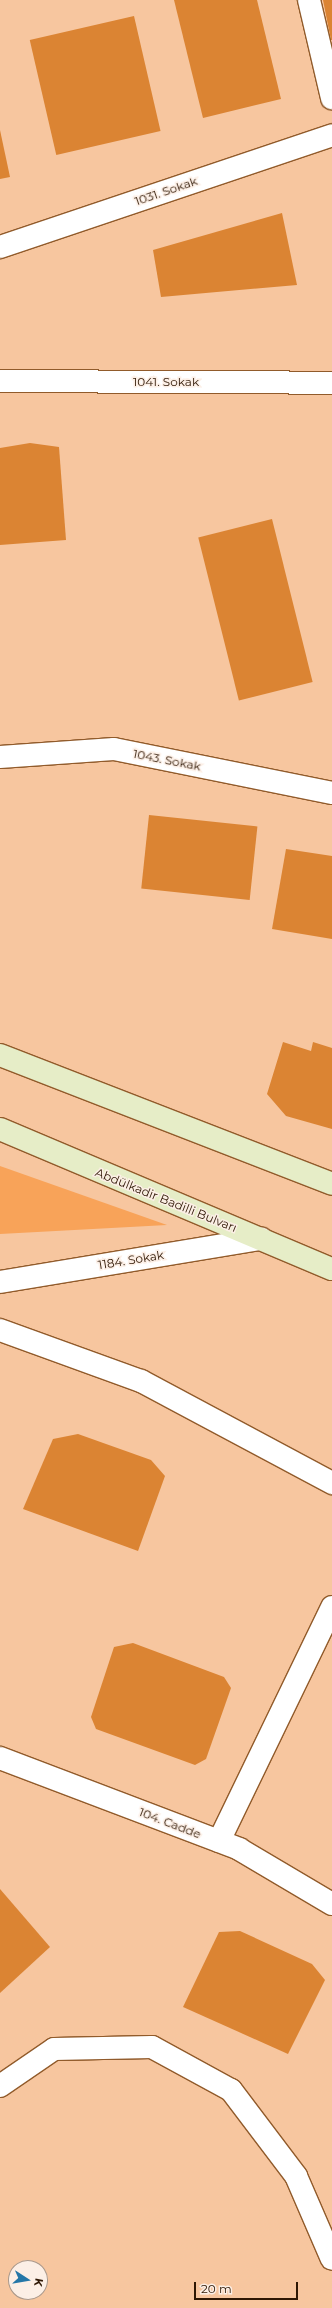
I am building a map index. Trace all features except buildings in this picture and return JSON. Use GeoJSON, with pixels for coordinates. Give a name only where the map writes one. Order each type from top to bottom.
{"type":"FeatureCollection","features":[{"type":"Feature","properties":{"kind":"main road"},"geometry":{"type":"LineString","coordinates":[[0,1055],[332,1184]]}},
{"type":"Feature","properties":{"kind":"main road","name":"Abdülkadir Badilli Bulvarı"},"geometry":{"type":"LineString","coordinates":[[0,1129],[332,1269]]}},
{"type":"Feature","properties":{"kind":"street"},"geometry":{"type":"LineString","coordinates":[[309,0],[332,98]]}},
{"type":"Feature","properties":{"kind":"street","name":"1031. Sokak"},"geometry":{"type":"LineString","coordinates":[[0,247],[332,135]]}},
{"type":"Feature","properties":{"kind":"street","name":"1041. Sokak"},"geometry":{"type":"LineString","coordinates":[[0,381],[332,383]]}},
{"type":"Feature","properties":{"kind":"street","name":"1043. Sokak"},"geometry":{"type":"LineString","coordinates":[[0,757],[114,749],[332,793]]}},
{"type":"Feature","properties":{"kind":"street","name":"1184. Sokak"},"geometry":{"type":"LineString","coordinates":[[0,1282],[261,1240]]}},
{"type":"Feature","properties":{"kind":"street"},"geometry":{"type":"LineString","coordinates":[[0,1330],[141,1381],[332,1483]]}},
{"type":"Feature","properties":{"kind":"street"},"geometry":{"type":"LineString","coordinates":[[219,1841],[332,1607]]}},
{"type":"Feature","properties":{"kind":"street","name":"104. Cadde"},"geometry":{"type":"LineString","coordinates":[[0,1758],[240,1849],[332,1904]]}},
{"type":"Feature","properties":{"kind":"street"},"geometry":{"type":"LineString","coordinates":[[0,2086],[54,2049],[152,2047],[231,2090],[296,2176],[332,2259]]}},
{"type":"Feature","properties":{"kind":"shaded area"},"geometry":{"type":"Polygon","coordinates":[[[0,1166],[167,1225],[0,1234],[0,1166]]]}}]}
